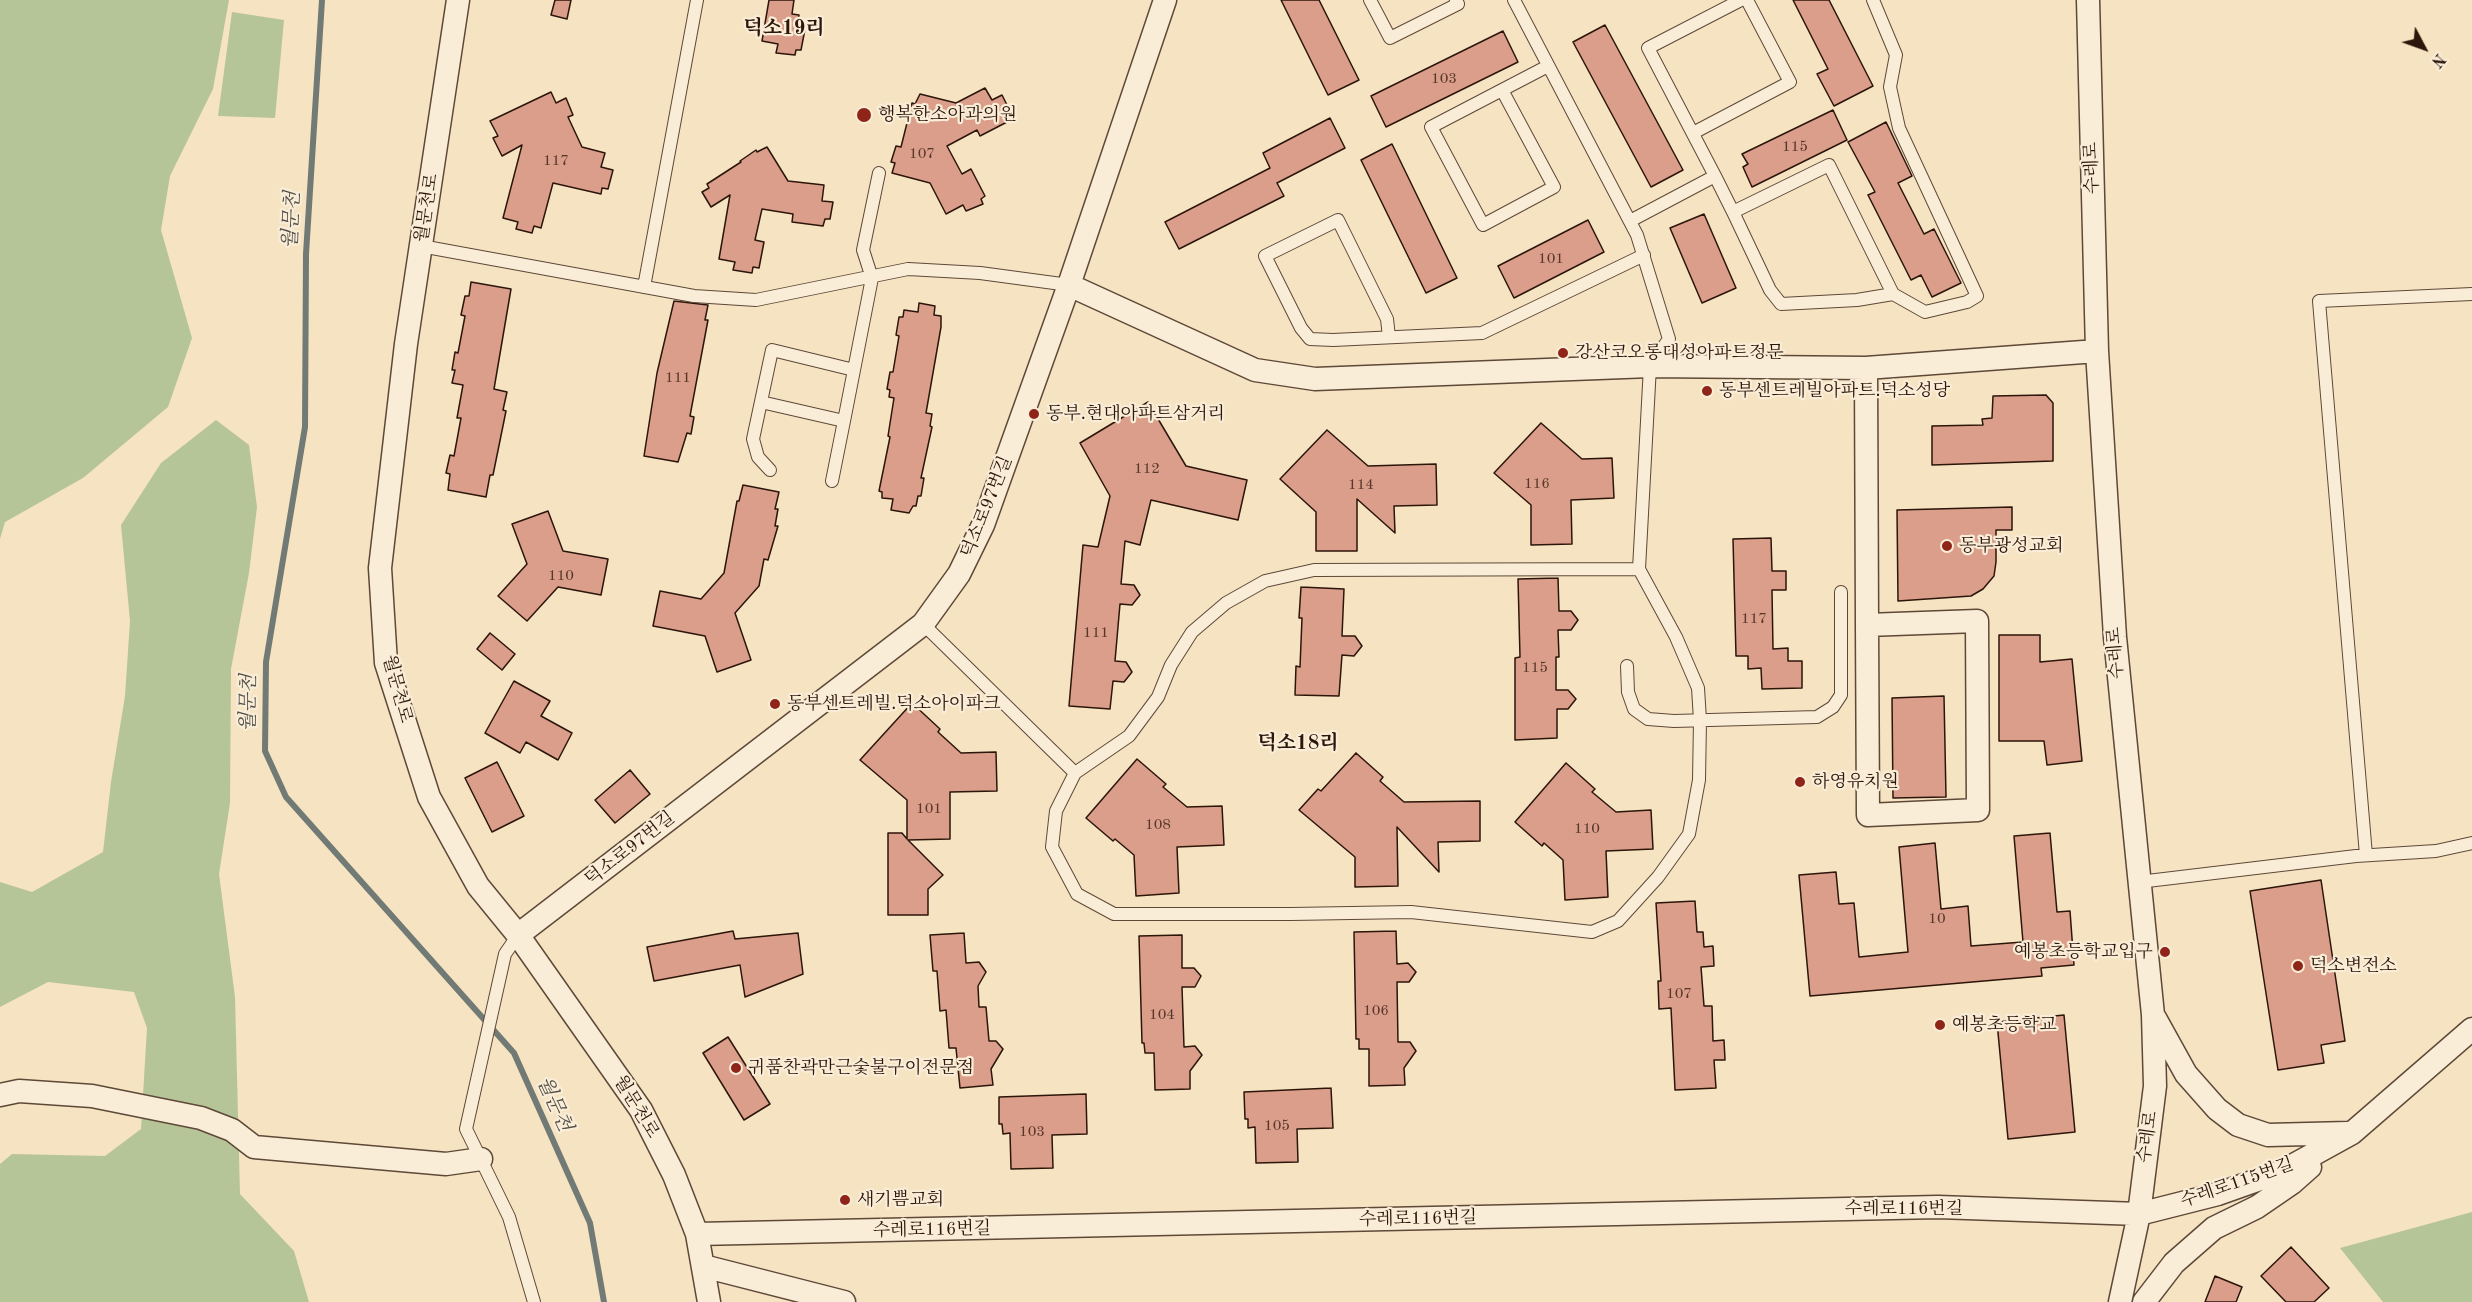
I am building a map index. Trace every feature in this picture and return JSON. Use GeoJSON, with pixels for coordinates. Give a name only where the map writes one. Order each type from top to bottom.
{"type":"FeatureCollection","features":[{"type":"Feature","properties":{"kind":"street","name":"월문천로"},"geometry":{"type":"LineString","coordinates":[[458,0],[406,344],[381,568],[386,663],[429,797],[478,886],[512,944],[641,1110],[674,1175],[697,1234],[709,1302]]}},
{"type":"Feature","properties":{"kind":"street","name":"덕소로97번길"},"geometry":{"type":"LineString","coordinates":[[512,944],[922,624],[959,574],[983,525],[1069,285],[1166,0]]}},
{"type":"Feature","properties":{"kind":"street","name":"수레로"},"geometry":{"type":"LineString","coordinates":[[2088,0],[2097,351],[2115,637],[2153,1015],[2155,1086],[2139,1214],[2120,1302]]}},
{"type":"Feature","properties":{"kind":"street"},"geometry":{"type":"LineString","coordinates":[[1069,285],[1255,370],[1315,379],[1650,366],[1866,368],[2097,351]]}},
{"type":"Feature","properties":{"kind":"street"},"geometry":{"type":"LineString","coordinates":[[1866,368],[1867,625],[1868,815],[1978,810],[1977,621],[1867,625]]}},
{"type":"Feature","properties":{"kind":"street"},"geometry":{"type":"LineString","coordinates":[[2153,1015],[2186,1074],[2217,1109],[2238,1125],[2268,1135],[2348,1134]]}},
{"type":"Feature","properties":{"kind":"street","name":"수레로115번길"},"geometry":{"type":"LineString","coordinates":[[2139,1214],[2218,1194],[2283,1171],[2348,1134],[2472,1029]]}},
{"type":"Feature","properties":{"kind":"street"},"geometry":{"type":"LineString","coordinates":[[0,1095],[19,1091],[92,1096],[201,1118],[232,1130],[254,1147],[446,1164],[481,1159]]}},
{"type":"Feature","properties":{"kind":"street"},"geometry":{"type":"LineString","coordinates":[[2144,1302],[2174,1263],[2214,1228],[2257,1207],[2292,1183],[2348,1134]]}},
{"type":"Feature","properties":{"kind":"street","name":"수레로116번길"},"geometry":{"type":"LineString","coordinates":[[697,1234],[1926,1208],[2139,1214]]}},
{"type":"Feature","properties":{"kind":"street"},"geometry":{"type":"LineString","coordinates":[[703,1266],[844,1302]]}},
{"type":"Feature","properties":{"kind":"lane"},"geometry":{"type":"LineString","coordinates":[[644,287],[697,0]]}},
{"type":"Feature","properties":{"kind":"lane"},"geometry":{"type":"LineString","coordinates":[[1370,0],[1390,38],[1458,4],[1456,0]]}},
{"type":"Feature","properties":{"kind":"lane"},"geometry":{"type":"LineString","coordinates":[[1514,0],[1630,221],[1644,255],[1669,339],[1650,366],[1639,569],[1677,637],[1698,687],[1699,780],[1689,834],[1658,877],[1618,921],[1592,932],[1411,912],[1114,914],[1077,894],[1052,847],[1056,811],[1075,773],[1129,736],[1158,698],[1171,665],[1192,632],[1226,603],[1265,581],[1314,570],[1639,569]]}},
{"type":"Feature","properties":{"kind":"lane"},"geometry":{"type":"LineString","coordinates":[[1741,0],[1648,48],[1715,176],[1770,290],[1781,304],[1857,300],[1893,294]]}},
{"type":"Feature","properties":{"kind":"lane"},"geometry":{"type":"LineString","coordinates":[[1693,133],[1790,82],[1747,0]]}},
{"type":"Feature","properties":{"kind":"lane"},"geometry":{"type":"LineString","coordinates":[[1733,212],[1829,165],[1893,294],[1924,312],[1967,302],[1977,296],[1899,128],[1890,87],[1896,55],[1873,0]]}},
{"type":"Feature","properties":{"kind":"lane"},"geometry":{"type":"LineString","coordinates":[[1502,90],[1554,187],[1483,225],[1431,127],[1548,66]]}},
{"type":"Feature","properties":{"kind":"lane"},"geometry":{"type":"LineString","coordinates":[[832,481],[872,278],[863,250],[879,173]]}},
{"type":"Feature","properties":{"kind":"lane"},"geometry":{"type":"LineString","coordinates":[[1630,221],[1715,176]]}},
{"type":"Feature","properties":{"kind":"lane"},"geometry":{"type":"LineString","coordinates":[[1389,337],[1387,319],[1338,220],[1265,256],[1301,328],[1310,339],[1333,340],[1482,333],[1644,255]]}},
{"type":"Feature","properties":{"kind":"lane"},"geometry":{"type":"LineString","coordinates":[[421,246],[694,296],[756,300],[908,269],[980,273],[1069,285]]}},
{"type":"Feature","properties":{"kind":"lane"},"geometry":{"type":"LineString","coordinates":[[2366,855],[2319,301],[2472,294]]}},
{"type":"Feature","properties":{"kind":"lane"},"geometry":{"type":"LineString","coordinates":[[770,470],[758,457],[753,439],[772,350],[854,370]]}},
{"type":"Feature","properties":{"kind":"lane"},"geometry":{"type":"LineString","coordinates":[[761,402],[844,421]]}},
{"type":"Feature","properties":{"kind":"lane"},"geometry":{"type":"LineString","coordinates":[[1627,666],[1628,692],[1634,709],[1648,719],[1817,717],[1833,707],[1841,695],[1841,592]]}},
{"type":"Feature","properties":{"kind":"lane"},"geometry":{"type":"LineString","coordinates":[[922,624],[1075,773]]}},
{"type":"Feature","properties":{"kind":"lane"},"geometry":{"type":"LineString","coordinates":[[2139,882],[2366,855],[2436,851],[2472,843]]}},
{"type":"Feature","properties":{"kind":"lane"},"geometry":{"type":"LineString","coordinates":[[512,944],[466,1129],[509,1216],[534,1302]]}},
{"type":"Feature","properties":{"kind":"green space"},"geometry":{"type":"Polygon","coordinates":[[[0,0],[229,0],[213,89],[170,176],[161,230],[192,338],[168,407],[83,478],[5,522],[0,539],[0,0]]]}},
{"type":"Feature","properties":{"kind":"green space"},"geometry":{"type":"Polygon","coordinates":[[[232,12],[284,20],[275,118],[218,116],[232,12]]]}},
{"type":"Feature","properties":{"kind":"green space"},"geometry":{"type":"Polygon","coordinates":[[[216,420],[249,445],[257,507],[249,573],[231,669],[230,803],[219,874],[235,997],[240,1194],[294,1251],[309,1302],[0,1302],[0,1164],[12,1154],[105,1156],[141,1129],[147,1028],[134,992],[48,982],[0,1007],[0,882],[32,892],[103,852],[111,782],[125,696],[130,621],[121,525],[161,463],[216,420]]]}},
{"type":"Feature","properties":{"kind":"green space"},"geometry":{"type":"Polygon","coordinates":[[[2472,1212],[2472,1302],[2383,1302],[2340,1248],[2472,1212]]]}},
{"type":"Feature","properties":{"kind":"building"},"geometry":{"type":"Polygon","coordinates":[[[555,0],[571,0],[567,19],[551,15],[555,0]]]}},
{"type":"Feature","properties":{"kind":"building"},"geometry":{"type":"Polygon","coordinates":[[[769,0],[794,0],[792,14],[799,15],[798,23],[806,24],[801,50],[796,50],[795,55],[776,53],[778,44],[762,41],[769,0]]]}},
{"type":"Feature","properties":{"kind":"building"},"geometry":{"type":"Polygon","coordinates":[[[1281,0],[1319,0],[1359,80],[1328,95],[1281,0]]]}},
{"type":"Feature","properties":{"kind":"building"},"geometry":{"type":"Polygon","coordinates":[[[1793,0],[1829,0],[1873,86],[1834,106],[1817,74],[1828,69],[1793,0]]]}},
{"type":"Feature","properties":{"kind":"building"},"geometry":{"type":"Polygon","coordinates":[[[1605,25],[1683,170],[1651,187],[1573,42],[1605,25]]]}},
{"type":"Feature","properties":{"kind":"building"},"geometry":{"type":"Polygon","coordinates":[[[1503,31],[1518,62],[1386,127],[1371,96],[1503,31]]]}},
{"type":"Feature","properties":{"kind":"building"},"geometry":{"type":"Polygon","coordinates":[[[985,88],[992,100],[1002,95],[1011,113],[1006,115],[1009,121],[980,136],[977,130],[947,146],[962,174],[971,169],[985,196],[981,199],[983,204],[966,211],[963,205],[946,214],[930,183],[892,173],[895,163],[891,162],[896,146],[901,147],[912,103],[915,104],[920,94],[956,103],[985,88]]]}},
{"type":"Feature","properties":{"kind":"building"},"geometry":{"type":"Polygon","coordinates":[[[551,92],[556,103],[566,98],[573,115],[568,117],[582,147],[605,153],[601,167],[613,170],[608,189],[602,188],[601,194],[553,183],[541,228],[534,226],[532,233],[516,229],[518,222],[503,218],[522,145],[502,156],[493,138],[498,136],[490,121],[551,92]]]}},
{"type":"Feature","properties":{"kind":"building"},"geometry":{"type":"Polygon","coordinates":[[[1833,110],[1847,140],[1752,187],[1743,167],[1748,164],[1742,154],[1833,110]]]}},
{"type":"Feature","properties":{"kind":"building"},"geometry":{"type":"Polygon","coordinates":[[[1330,118],[1345,148],[1277,183],[1284,196],[1179,249],[1165,222],[1270,168],[1263,153],[1330,118]]]}},
{"type":"Feature","properties":{"kind":"building"},"geometry":{"type":"Polygon","coordinates":[[[1886,122],[1912,176],[1898,183],[1924,234],[1934,229],[1961,283],[1932,297],[1921,275],[1911,280],[1868,195],[1875,192],[1848,142],[1886,122]]]}},
{"type":"Feature","properties":{"kind":"building"},"geometry":{"type":"Polygon","coordinates":[[[1392,144],[1457,278],[1426,293],[1361,160],[1392,144]]]}},
{"type":"Feature","properties":{"kind":"building"},"geometry":{"type":"Polygon","coordinates":[[[767,147],[788,181],[824,185],[822,201],[833,202],[830,219],[825,219],[823,226],[792,222],[793,214],[762,209],[755,240],[764,242],[759,268],[753,267],[752,273],[733,270],[735,262],[719,259],[730,195],[711,207],[702,192],[709,188],[707,184],[740,161],[756,150],[757,152],[767,147]]]}},
{"type":"Feature","properties":{"kind":"building"},"geometry":{"type":"Polygon","coordinates":[[[1704,214],[1736,288],[1702,303],[1670,228],[1704,214]]]}},
{"type":"Feature","properties":{"kind":"building"},"geometry":{"type":"Polygon","coordinates":[[[1588,220],[1604,252],[1514,298],[1498,266],[1588,220]]]}},
{"type":"Feature","properties":{"kind":"building"},"geometry":{"type":"Polygon","coordinates":[[[471,282],[511,289],[494,389],[507,392],[503,410],[506,411],[493,475],[490,475],[486,497],[448,490],[450,474],[446,473],[450,455],[454,456],[461,418],[457,418],[463,385],[452,383],[455,370],[452,370],[455,352],[458,353],[465,316],[461,315],[465,296],[469,296],[471,282]]]}},
{"type":"Feature","properties":{"kind":"building"},"geometry":{"type":"Polygon","coordinates":[[[674,301],[708,305],[705,320],[708,320],[690,416],[694,417],[691,434],[687,433],[678,462],[644,456],[657,373],[674,301]]]}},
{"type":"Feature","properties":{"kind":"building"},"geometry":{"type":"Polygon","coordinates":[[[919,303],[935,306],[934,315],[941,316],[941,327],[926,413],[932,414],[930,426],[932,427],[921,478],[924,478],[921,496],[918,496],[916,506],[913,506],[909,513],[891,510],[893,499],[882,498],[882,492],[879,491],[890,437],[888,436],[894,398],[889,397],[890,390],[887,389],[890,372],[893,372],[899,336],[896,335],[899,317],[903,317],[904,310],[918,312],[919,303]]]}},
{"type":"Feature","properties":{"kind":"building"},"geometry":{"type":"Polygon","coordinates":[[[2046,395],[2053,403],[2053,461],[1932,465],[1932,426],[1983,425],[1982,419],[1992,418],[1993,396],[2046,395]]]}},
{"type":"Feature","properties":{"kind":"building"},"geometry":{"type":"Polygon","coordinates":[[[1148,402],[1186,466],[1247,480],[1238,520],[1151,500],[1140,545],[1125,541],[1121,584],[1134,585],[1140,595],[1132,605],[1120,604],[1115,661],[1126,662],[1132,672],[1124,682],[1113,681],[1110,709],[1069,706],[1083,545],[1098,547],[1110,496],[1080,443],[1148,402]]]}},
{"type":"Feature","properties":{"kind":"building"},"geometry":{"type":"Polygon","coordinates":[[[1541,423],[1582,459],[1612,458],[1614,498],[1571,500],[1572,544],[1531,545],[1531,505],[1494,473],[1541,423]]]}},
{"type":"Feature","properties":{"kind":"building"},"geometry":{"type":"Polygon","coordinates":[[[1327,430],[1368,466],[1436,464],[1437,505],[1394,506],[1395,533],[1357,499],[1357,551],[1316,551],[1316,512],[1280,479],[1327,430]]]}},
{"type":"Feature","properties":{"kind":"building"},"geometry":{"type":"Polygon","coordinates":[[[743,485],[779,492],[775,509],[778,509],[775,526],[778,526],[768,560],[764,559],[759,586],[735,613],[751,660],[717,672],[705,636],[653,626],[660,591],[701,599],[724,573],[737,501],[739,501],[743,485]]]}},
{"type":"Feature","properties":{"kind":"building","name":"동부광성교회"},"geometry":{"type":"Polygon","coordinates":[[[2012,507],[2012,530],[1996,530],[1994,576],[1983,589],[1971,596],[1898,601],[1897,510],[2012,507]]]}},
{"type":"Feature","properties":{"kind":"building"},"geometry":{"type":"Polygon","coordinates":[[[548,511],[563,551],[608,559],[601,595],[558,587],[527,621],[498,596],[527,564],[512,524],[548,511]]]}},
{"type":"Feature","properties":{"kind":"building"},"geometry":{"type":"Polygon","coordinates":[[[1771,538],[1772,571],[1786,571],[1786,590],[1772,590],[1773,649],[1788,648],[1788,661],[1802,661],[1802,688],[1762,689],[1761,668],[1748,669],[1748,656],[1736,656],[1733,539],[1771,538]]]}},
{"type":"Feature","properties":{"kind":"building"},"geometry":{"type":"Polygon","coordinates":[[[1558,578],[1559,611],[1571,611],[1578,620],[1571,630],[1558,630],[1559,657],[1556,657],[1556,690],[1568,690],[1576,699],[1568,709],[1557,709],[1557,738],[1515,740],[1515,658],[1520,657],[1518,579],[1558,578]]]}},
{"type":"Feature","properties":{"kind":"building"},"geometry":{"type":"Polygon","coordinates":[[[1301,587],[1344,589],[1342,636],[1355,636],[1362,646],[1354,656],[1342,655],[1339,696],[1295,695],[1296,666],[1300,667],[1301,587]]]}},
{"type":"Feature","properties":{"kind":"building"},"geometry":{"type":"Polygon","coordinates":[[[490,633],[515,654],[502,670],[477,649],[490,633]]]}},
{"type":"Feature","properties":{"kind":"building"},"geometry":{"type":"Polygon","coordinates":[[[1999,635],[2040,635],[2040,662],[2072,659],[2082,761],[2047,765],[2044,741],[1999,741],[1999,635]]]}},
{"type":"Feature","properties":{"kind":"building"},"geometry":{"type":"Polygon","coordinates":[[[514,681],[550,701],[541,716],[572,733],[558,760],[526,742],[520,753],[485,733],[514,681]]]}},
{"type":"Feature","properties":{"kind":"building"},"geometry":{"type":"Polygon","coordinates":[[[1944,696],[1946,797],[1893,798],[1892,698],[1944,696]]]}},
{"type":"Feature","properties":{"kind":"building"},"geometry":{"type":"Polygon","coordinates":[[[912,703],[961,753],[996,752],[997,791],[950,792],[950,839],[908,840],[943,875],[928,889],[928,915],[888,915],[888,833],[902,833],[907,839],[907,800],[860,760],[912,703]]]}},
{"type":"Feature","properties":{"kind":"building"},"geometry":{"type":"Polygon","coordinates":[[[1356,753],[1383,777],[1380,781],[1404,802],[1480,801],[1480,841],[1438,842],[1439,872],[1397,827],[1398,886],[1355,887],[1355,857],[1299,810],[1318,789],[1321,791],[1356,753]]]}},
{"type":"Feature","properties":{"kind":"building"},"geometry":{"type":"Polygon","coordinates":[[[1137,759],[1166,784],[1163,787],[1187,807],[1222,806],[1224,845],[1177,847],[1179,893],[1136,896],[1134,855],[1086,818],[1137,759]]]}},
{"type":"Feature","properties":{"kind":"building"},"geometry":{"type":"Polygon","coordinates":[[[497,762],[524,816],[492,832],[465,778],[497,762]]]}},
{"type":"Feature","properties":{"kind":"building"},"geometry":{"type":"Polygon","coordinates":[[[1566,763],[1595,789],[1592,792],[1616,812],[1651,810],[1653,849],[1606,851],[1608,897],[1565,900],[1563,860],[1544,843],[1542,846],[1515,822],[1566,763]]]}},
{"type":"Feature","properties":{"kind":"building"},"geometry":{"type":"Polygon","coordinates":[[[630,770],[650,794],[615,823],[595,800],[630,770]]]}},
{"type":"Feature","properties":{"kind":"building"},"geometry":{"type":"Polygon","coordinates":[[[2050,833],[2057,912],[2070,911],[2074,965],[2041,968],[2042,976],[1810,996],[1799,875],[1836,872],[1839,904],[1854,903],[1859,957],[1908,952],[1899,847],[1935,843],[1941,909],[1968,906],[1971,946],[2023,942],[2014,836],[2050,833]]]}},
{"type":"Feature","properties":{"kind":"building","name":"덕소변전소"},"geometry":{"type":"Polygon","coordinates":[[[2321,880],[2345,1041],[2321,1045],[2324,1063],[2278,1070],[2250,891],[2321,880]]]}},
{"type":"Feature","properties":{"kind":"building"},"geometry":{"type":"Polygon","coordinates":[[[1695,901],[1697,932],[1703,932],[1704,947],[1713,946],[1714,966],[1701,967],[1704,1006],[1712,1006],[1713,1041],[1724,1040],[1725,1060],[1714,1060],[1716,1088],[1675,1090],[1671,1008],[1659,1009],[1658,981],[1661,981],[1656,903],[1695,901]]]}},
{"type":"Feature","properties":{"kind":"building"},"geometry":{"type":"Polygon","coordinates":[[[733,931],[735,939],[798,933],[803,974],[745,997],[740,965],[654,981],[647,947],[733,931]]]}},
{"type":"Feature","properties":{"kind":"building"},"geometry":{"type":"Polygon","coordinates":[[[1396,931],[1397,964],[1408,963],[1416,972],[1409,982],[1397,982],[1398,1042],[1410,1042],[1416,1051],[1404,1068],[1405,1085],[1369,1086],[1369,1049],[1359,1049],[1359,1039],[1356,1039],[1354,932],[1396,931]]]}},
{"type":"Feature","properties":{"kind":"building"},"geometry":{"type":"Polygon","coordinates":[[[964,933],[966,963],[979,962],[986,972],[978,986],[979,1007],[986,1007],[989,1041],[996,1041],[1003,1049],[991,1069],[993,1085],[960,1088],[956,1048],[949,1048],[946,1010],[940,1011],[937,971],[933,971],[930,935],[964,933]]]}},
{"type":"Feature","properties":{"kind":"building"},"geometry":{"type":"Polygon","coordinates":[[[1182,935],[1182,968],[1194,968],[1201,976],[1195,987],[1182,987],[1184,1047],[1195,1046],[1202,1055],[1190,1071],[1190,1089],[1155,1090],[1154,1053],[1145,1053],[1144,1043],[1142,1043],[1139,936],[1182,935]]]}},
{"type":"Feature","properties":{"kind":"building"},"geometry":{"type":"Polygon","coordinates":[[[2064,1015],[2075,1132],[2008,1139],[1997,1022],[2064,1015]]]}},
{"type":"Feature","properties":{"kind":"building"},"geometry":{"type":"Polygon","coordinates":[[[728,1037],[770,1104],[744,1120],[703,1053],[728,1037]]]}},
{"type":"Feature","properties":{"kind":"building"},"geometry":{"type":"Polygon","coordinates":[[[1331,1088],[1333,1128],[1297,1129],[1298,1162],[1256,1163],[1255,1127],[1248,1128],[1248,1119],[1245,1119],[1244,1092],[1331,1088]]]}},
{"type":"Feature","properties":{"kind":"building"},"geometry":{"type":"Polygon","coordinates":[[[1086,1094],[1087,1134],[1052,1135],[1053,1168],[1011,1169],[1010,1133],[1003,1134],[1002,1124],[999,1124],[999,1097],[1086,1094]]]}},
{"type":"Feature","properties":{"kind":"building"},"geometry":{"type":"Polygon","coordinates":[[[2291,1247],[2329,1288],[2314,1302],[2286,1302],[2261,1276],[2291,1247]]]}},
{"type":"Feature","properties":{"kind":"building"},"geometry":{"type":"Polygon","coordinates":[[[2215,1276],[2242,1287],[2236,1302],[2205,1302],[2215,1276]]]}},
{"type":"Feature","properties":{"kind":"waterway","name":"월문천"},"geometry":{"type":"LineString","coordinates":[[322,0],[306,254],[305,427],[266,662],[265,751],[286,797],[514,1053],[590,1223],[604,1302]]}},
{"type":"Feature","properties":{"kind":"place","name":"행복한소아과의원"},"geometry":{"type":"Point","coordinates":[864,115]}},
{"type":"Feature","properties":{"kind":"place","name":"강산코오롱대성아파트정문"},"geometry":{"type":"Point","coordinates":[1563,353]}},
{"type":"Feature","properties":{"kind":"place","name":"동부센트레빌아파트.덕소성당"},"geometry":{"type":"Point","coordinates":[1707,391]}},
{"type":"Feature","properties":{"kind":"place","name":"동부.현대아파트삼거리"},"geometry":{"type":"Point","coordinates":[1034,414]}},
{"type":"Feature","properties":{"kind":"place","name":"동부광성교회"},"geometry":{"type":"Point","coordinates":[1947,546]}},
{"type":"Feature","properties":{"kind":"place","name":"동부센트레빌.덕소아이파크"},"geometry":{"type":"Point","coordinates":[775,704]}},
{"type":"Feature","properties":{"kind":"place","name":"하영유치원"},"geometry":{"type":"Point","coordinates":[1800,782]}},
{"type":"Feature","properties":{"kind":"place","name":"예봉초등학교입구"},"geometry":{"type":"Point","coordinates":[2165,952]}},
{"type":"Feature","properties":{"kind":"place","name":"덕소변전소"},"geometry":{"type":"Point","coordinates":[2298,966]}},
{"type":"Feature","properties":{"kind":"place","name":"예봉초등학교"},"geometry":{"type":"Point","coordinates":[1940,1025]}},
{"type":"Feature","properties":{"kind":"place","name":"귀품찬곽만근숯불구이전문점"},"geometry":{"type":"Point","coordinates":[736,1068]}},
{"type":"Feature","properties":{"kind":"place","name":"새기쁨교회"},"geometry":{"type":"Point","coordinates":[845,1200]}},
{"type":"Feature","properties":{"kind":"district","name":"덕소19리"},"geometry":{"type":"Point","coordinates":[784,29]}},
{"type":"Feature","properties":{"kind":"district","name":"덕소18리"},"geometry":{"type":"Point","coordinates":[1298,744]}}]}
